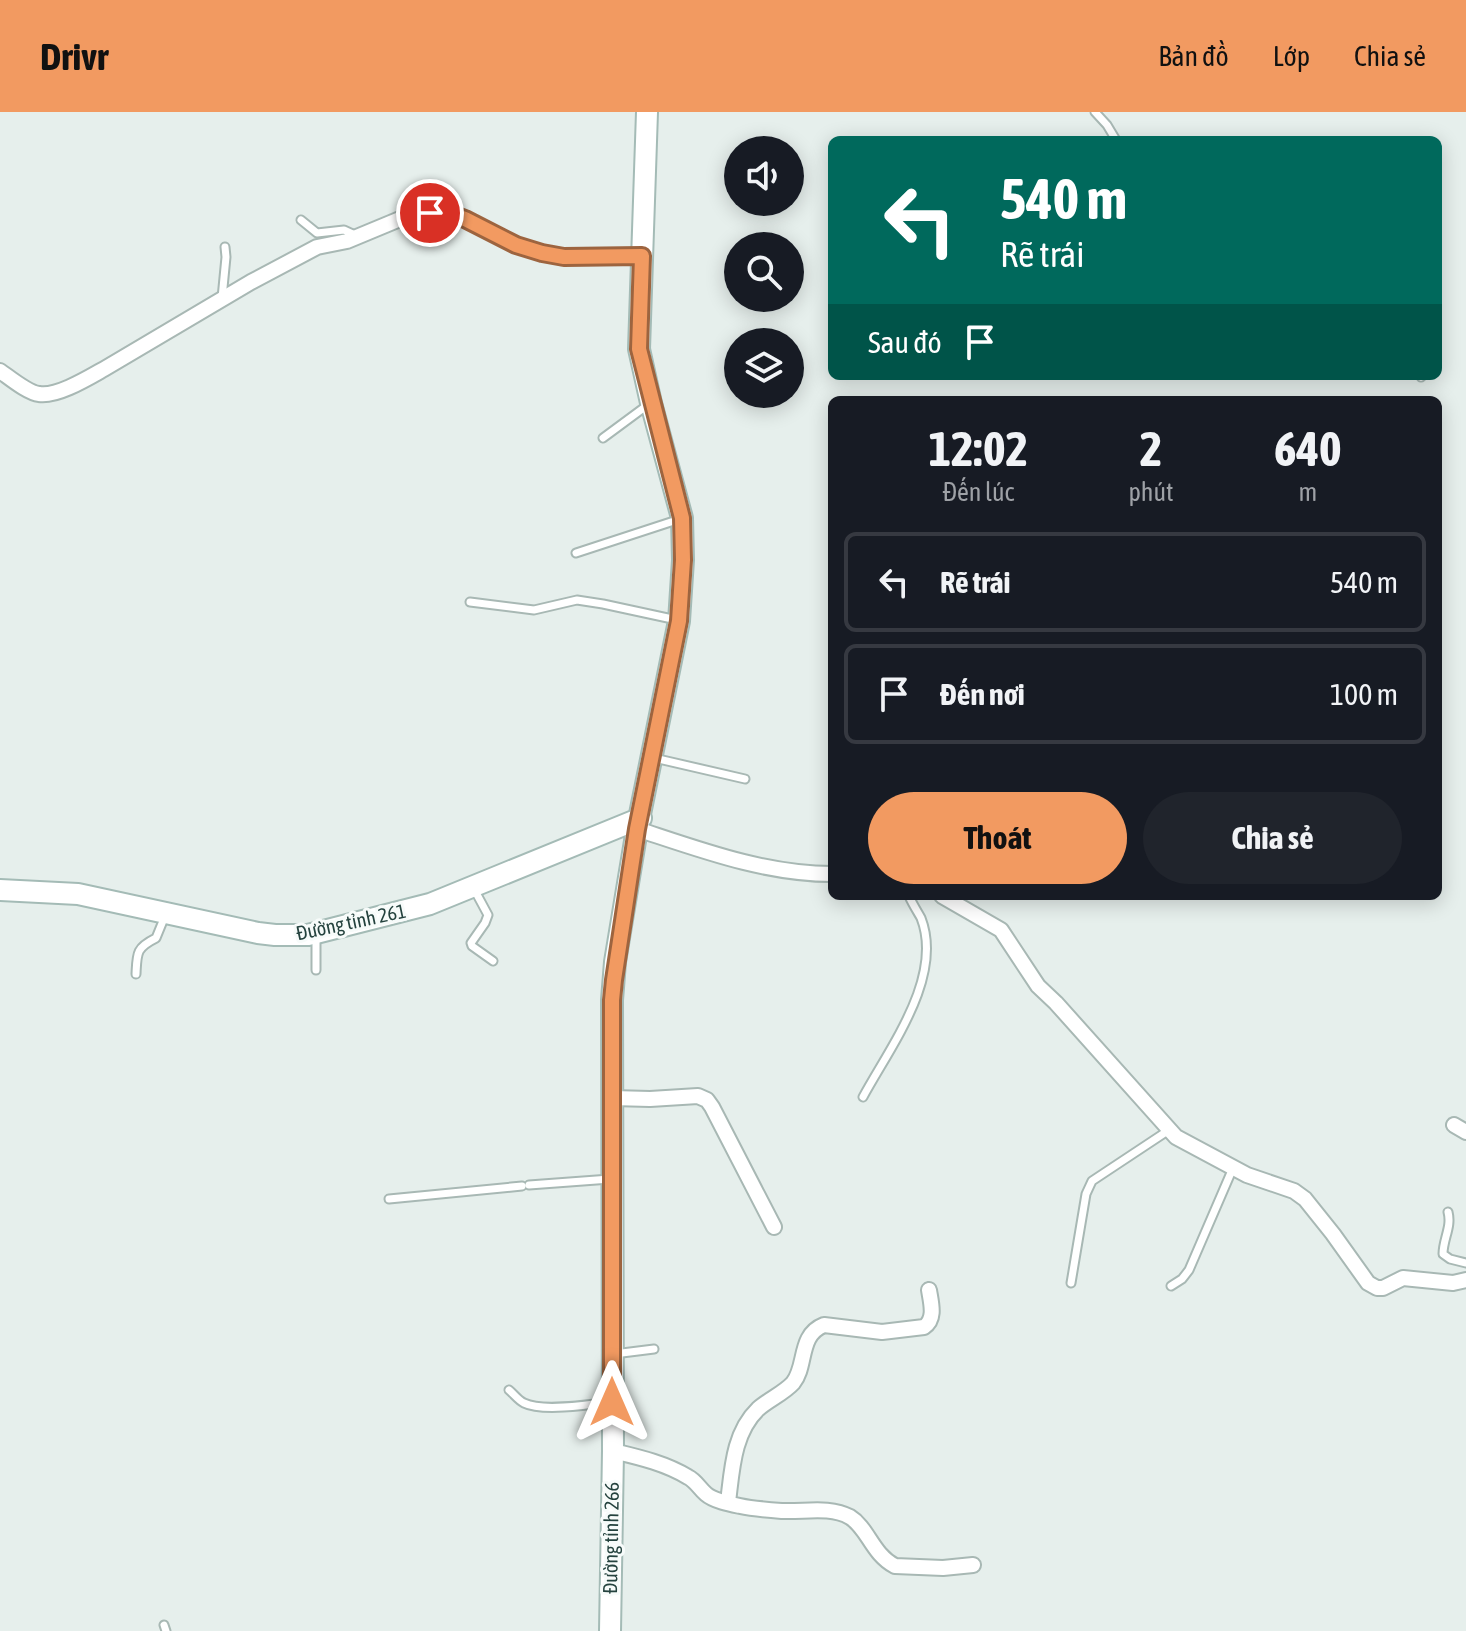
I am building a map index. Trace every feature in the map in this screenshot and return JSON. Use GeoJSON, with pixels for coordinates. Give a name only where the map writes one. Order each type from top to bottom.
{"type":"FeatureCollection","features":[{"type":"Feature","properties":{"kind":"main road","name":"Đường tỉnh 266"},"geometry":{"type":"LineString","coordinates":[[610,1631],[614,980],[639,823],[679,621],[683,560],[682,518],[639,349],[647,112]]}},
{"type":"Feature","properties":{"kind":"main road","name":"Đường tỉnh 261"},"geometry":{"type":"LineString","coordinates":[[0,890],[78,894],[291,936],[316,933],[430,904],[639,823]]}},
{"type":"Feature","properties":{"kind":"street"},"geometry":{"type":"LineString","coordinates":[[0,371],[37,395],[51,394],[81,382],[317,247],[359,237],[412,214],[447,212],[516,245],[542,253],[564,257],[642,256]]}},
{"type":"Feature","properties":{"kind":"street"},"geometry":{"type":"LineString","coordinates":[[639,823],[744,863],[828,874]]}},
{"type":"Feature","properties":{"kind":"street"},"geometry":{"type":"LineString","coordinates":[[949,900],[1001,930],[1038,986],[1181,1141],[1247,1175],[1294,1191],[1305,1199],[1368,1283],[1383,1288],[1403,1278],[1453,1283],[1466,1280]]}},
{"type":"Feature","properties":{"kind":"street"},"geometry":{"type":"LineString","coordinates":[[612,1098],[698,1096],[707,1100],[774,1227]]}},
{"type":"Feature","properties":{"kind":"street"},"geometry":{"type":"LineString","coordinates":[[728,1502],[734,1458],[748,1421],[758,1409],[793,1383],[803,1352],[817,1327],[824,1325],[882,1332],[924,1327],[929,1324],[932,1314],[929,1290]]}},
{"type":"Feature","properties":{"kind":"street"},"geometry":{"type":"LineString","coordinates":[[613,1451],[643,1458],[690,1477],[707,1495],[741,1506],[840,1513],[856,1521],[876,1551],[895,1566],[943,1568],[973,1565]]}},
{"type":"Feature","properties":{"kind":"lane"},"geometry":{"type":"LineString","coordinates":[[1095,112],[1114,136]]}},
{"type":"Feature","properties":{"kind":"lane"},"geometry":{"type":"LineString","coordinates":[[301,220],[317,233],[344,230],[359,237]]}},
{"type":"Feature","properties":{"kind":"lane"},"geometry":{"type":"LineString","coordinates":[[221,300],[225,247]]}},
{"type":"Feature","properties":{"kind":"lane"},"geometry":{"type":"LineString","coordinates":[[603,438],[651,403]]}},
{"type":"Feature","properties":{"kind":"lane"},"geometry":{"type":"LineString","coordinates":[[576,553],[682,518]]}},
{"type":"Feature","properties":{"kind":"lane"},"geometry":{"type":"LineString","coordinates":[[470,602],[534,610],[577,600],[679,621]]}},
{"type":"Feature","properties":{"kind":"lane"},"geometry":{"type":"LineString","coordinates":[[652,758],[745,779]]}},
{"type":"Feature","properties":{"kind":"lane"},"geometry":{"type":"LineString","coordinates":[[473,887],[488,915],[471,943],[493,961]]}},
{"type":"Feature","properties":{"kind":"lane"},"geometry":{"type":"LineString","coordinates":[[863,1097],[912,1008],[926,971],[926,941],[921,919],[911,900]]}},
{"type":"Feature","properties":{"kind":"lane"},"geometry":{"type":"LineString","coordinates":[[136,974],[139,949],[156,938],[165,913]]}},
{"type":"Feature","properties":{"kind":"lane"},"geometry":{"type":"LineString","coordinates":[[316,933],[316,970]]}},
{"type":"Feature","properties":{"kind":"lane"},"geometry":{"type":"LineString","coordinates":[[1071,1283],[1086,1194],[1092,1181],[1169,1130]]}},
{"type":"Feature","properties":{"kind":"lane"},"geometry":{"type":"LineString","coordinates":[[1171,1286],[1189,1270],[1233,1168]]}},
{"type":"Feature","properties":{"kind":"lane"},"geometry":{"type":"LineString","coordinates":[[389,1199],[613,1179]]}},
{"type":"Feature","properties":{"kind":"lane"},"geometry":{"type":"LineString","coordinates":[[1448,1212],[1450,1224],[1443,1254],[1466,1263]]}},
{"type":"Feature","properties":{"kind":"lane"},"geometry":{"type":"LineString","coordinates":[[612,1355],[654,1349]]}},
{"type":"Feature","properties":{"kind":"lane"},"geometry":{"type":"LineString","coordinates":[[509,1390],[520,1401],[541,1407],[612,1402]]}},
{"type":"Feature","properties":{"kind":"route"},"geometry":{"type":"LineString","coordinates":[[430,213],[447,212],[516,245],[542,253],[564,257],[642,256],[639,349],[682,518],[683,560],[679,621],[637,829],[615,962],[612,1000],[612,1402]]}}]}
